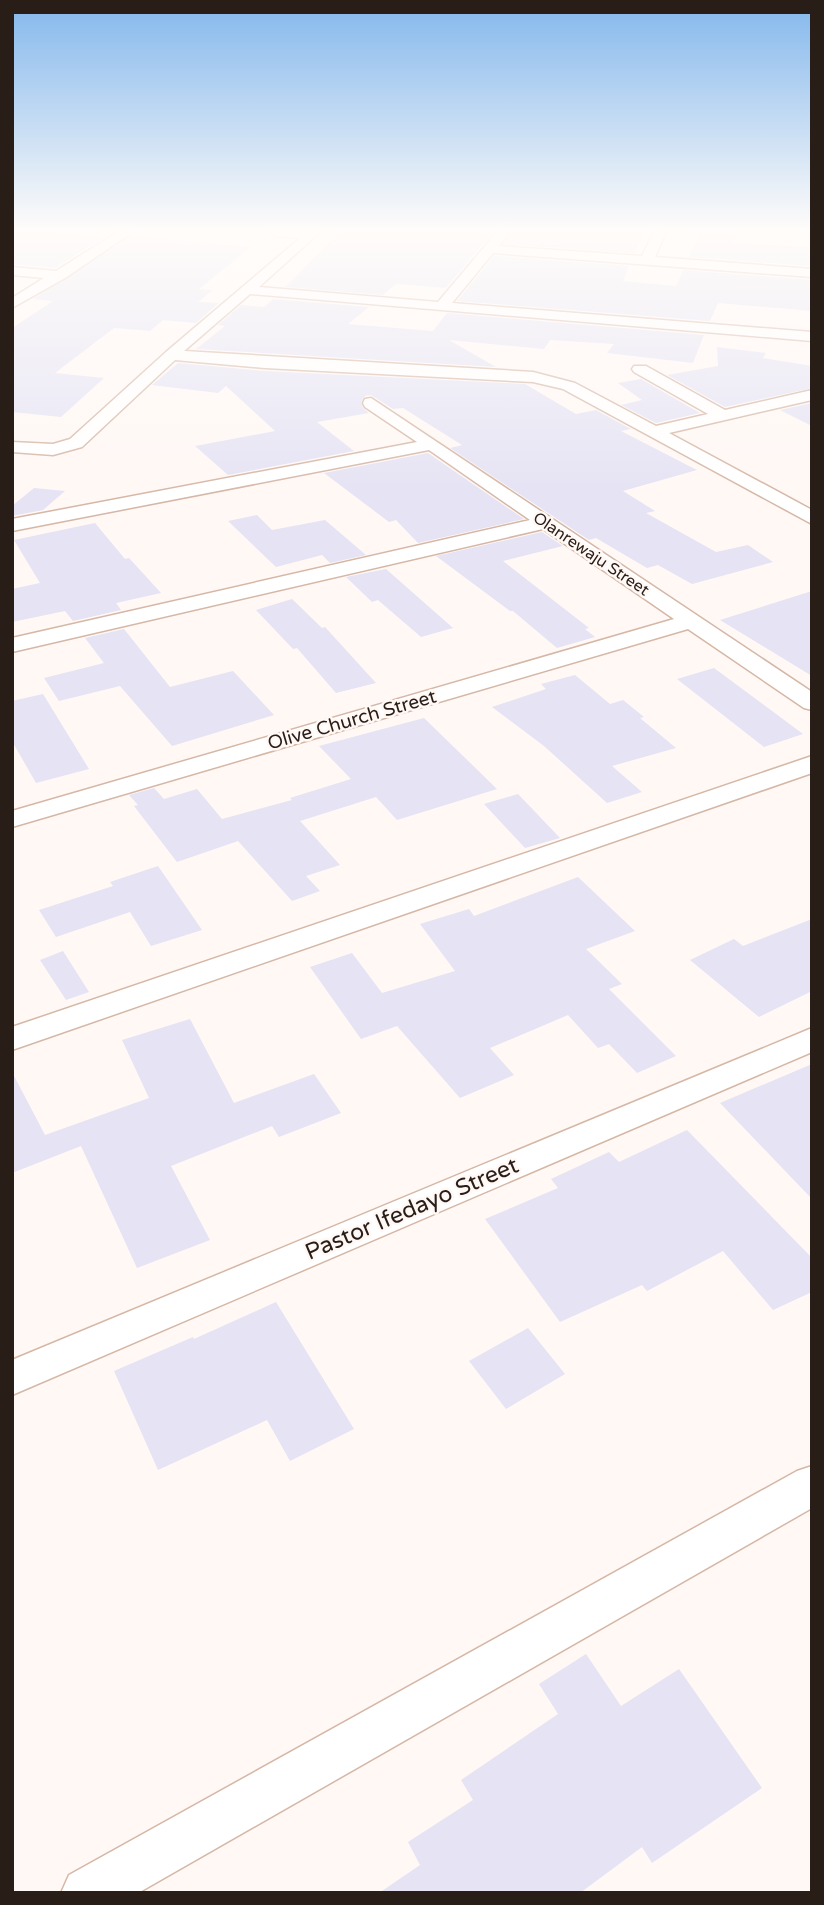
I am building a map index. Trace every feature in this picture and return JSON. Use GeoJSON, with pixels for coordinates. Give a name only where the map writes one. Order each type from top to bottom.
{"type":"FeatureCollection","features":[{"type":"Feature","properties":{"kind":"street"},"geometry":{"type":"LineString","coordinates":[[12,447],[64,449],[76,443],[210,321]]}},
{"type":"Feature","properties":{"kind":"street"},"geometry":{"type":"LineString","coordinates":[[626,321],[812,337]]}},
{"type":"Feature","properties":{"kind":"street"},"geometry":{"type":"LineString","coordinates":[[171,355],[265,363],[533,377],[569,386],[806,511]]}},
{"type":"Feature","properties":{"kind":"street"},"geometry":{"type":"LineString","coordinates":[[640,369],[723,416]]}},
{"type":"Feature","properties":{"kind":"street"},"geometry":{"type":"LineString","coordinates":[[653,432],[812,395]]}},
{"type":"Feature","properties":{"kind":"street","name":"Olanrewaju Street"},"geometry":{"type":"LineString","coordinates":[[371,403],[429,445],[812,703]]}},
{"type":"Feature","properties":{"kind":"street"},"geometry":{"type":"LineString","coordinates":[[12,525],[429,445]]}},
{"type":"Feature","properties":{"kind":"street"},"geometry":{"type":"LineString","coordinates":[[12,645],[544,523]]}},
{"type":"Feature","properties":{"kind":"street","name":"Olive Church Street"},"geometry":{"type":"LineString","coordinates":[[12,819],[691,621]]}},
{"type":"Feature","properties":{"kind":"street"},"geometry":{"type":"LineString","coordinates":[[12,1039],[812,764]]}},
{"type":"Feature","properties":{"kind":"street","name":"Pastor Ifedayo Street"},"geometry":{"type":"LineString","coordinates":[[12,1378],[812,1039]]}},
{"type":"Feature","properties":{"kind":"street"},"geometry":{"type":"LineString","coordinates":[[87,1893],[811,1487]]}},
{"type":"Feature","properties":{"kind":"building"},"geometry":{"type":"Polygon","coordinates":[[[23,321],[162,321],[150,331],[114,328],[55,373],[104,378],[61,417],[12,412],[12,328],[23,321]]]}},
{"type":"Feature","properties":{"kind":"building"},"geometry":{"type":"Polygon","coordinates":[[[223,321],[352,321],[348,324],[433,331],[441,321],[539,321],[704,335],[693,363],[607,353],[614,344],[550,340],[544,349],[449,340],[496,367],[196,349],[225,326],[218,325],[223,321]]]}},
{"type":"Feature","properties":{"kind":"building"},"geometry":{"type":"Polygon","coordinates":[[[717,347],[766,353],[763,358],[812,366],[812,388],[725,407],[667,375],[718,366],[717,347]]]}},
{"type":"Feature","properties":{"kind":"building"},"geometry":{"type":"Polygon","coordinates":[[[178,363],[265,371],[525,384],[576,414],[596,410],[631,429],[621,431],[697,470],[623,491],[655,511],[646,513],[716,552],[748,545],[773,562],[692,584],[658,565],[647,568],[596,538],[589,540],[450,448],[462,445],[403,408],[393,409],[371,395],[365,396],[361,402],[369,413],[317,422],[354,451],[228,475],[195,446],[275,431],[226,386],[218,393],[152,385],[178,363]]]}},
{"type":"Feature","properties":{"kind":"building"},"geometry":{"type":"Polygon","coordinates":[[[641,379],[700,413],[656,423],[621,405],[642,400],[618,383],[641,379]]]}},
{"type":"Feature","properties":{"kind":"building"},"geometry":{"type":"Polygon","coordinates":[[[812,403],[812,426],[780,410],[812,403]]]}},
{"type":"Feature","properties":{"kind":"building"},"geometry":{"type":"Polygon","coordinates":[[[428,453],[524,519],[418,543],[396,520],[389,522],[324,473],[428,453]]]}},
{"type":"Feature","properties":{"kind":"building"},"geometry":{"type":"Polygon","coordinates":[[[34,488],[65,491],[43,510],[12,516],[12,506],[34,488]]]}},
{"type":"Feature","properties":{"kind":"building"},"geometry":{"type":"Polygon","coordinates":[[[257,515],[272,530],[325,520],[366,555],[330,563],[322,555],[276,567],[228,521],[257,515]]]}},
{"type":"Feature","properties":{"kind":"building"},"geometry":{"type":"Polygon","coordinates":[[[95,523],[125,559],[129,558],[161,593],[116,603],[121,610],[73,621],[65,611],[12,622],[12,589],[40,583],[14,540],[95,523]]]}},
{"type":"Feature","properties":{"kind":"building"},"geometry":{"type":"Polygon","coordinates":[[[542,532],[563,546],[503,561],[589,628],[585,629],[595,637],[557,648],[513,611],[436,556],[542,532]]]}},
{"type":"Feature","properties":{"kind":"building"},"geometry":{"type":"Polygon","coordinates":[[[386,569],[453,628],[421,637],[378,600],[372,602],[346,577],[386,569]]]}},
{"type":"Feature","properties":{"kind":"building"},"geometry":{"type":"Polygon","coordinates":[[[812,591],[812,676],[720,620],[812,591]]]}},
{"type":"Feature","properties":{"kind":"building"},"geometry":{"type":"Polygon","coordinates":[[[292,599],[322,628],[325,627],[376,683],[336,693],[297,648],[293,649],[256,610],[292,599]]]}},
{"type":"Feature","properties":{"kind":"building"},"geometry":{"type":"Polygon","coordinates":[[[124,629],[170,687],[233,671],[274,715],[172,746],[120,686],[59,701],[44,678],[104,663],[85,638],[124,629]]]}},
{"type":"Feature","properties":{"kind":"building"},"geometry":{"type":"Polygon","coordinates":[[[714,668],[803,734],[764,747],[677,679],[714,668]]]}},
{"type":"Feature","properties":{"kind":"building"},"geometry":{"type":"Polygon","coordinates":[[[575,675],[610,704],[623,700],[676,748],[612,766],[642,792],[607,803],[544,746],[492,707],[546,689],[541,684],[575,675]]]}},
{"type":"Feature","properties":{"kind":"building"},"geometry":{"type":"Polygon","coordinates":[[[43,694],[89,769],[36,783],[12,741],[12,701],[43,694]]]}},
{"type":"Feature","properties":{"kind":"building"},"geometry":{"type":"Polygon","coordinates":[[[424,718],[497,789],[397,820],[376,797],[300,821],[340,865],[306,876],[320,891],[292,901],[238,841],[177,862],[134,806],[138,805],[129,795],[154,788],[164,799],[197,789],[222,819],[292,800],[290,798],[351,779],[319,746],[424,718]]]}},
{"type":"Feature","properties":{"kind":"building"},"geometry":{"type":"Polygon","coordinates":[[[518,794],[560,838],[525,848],[484,804],[518,794]]]}},
{"type":"Feature","properties":{"kind":"building"},"geometry":{"type":"Polygon","coordinates":[[[158,866],[202,930],[151,946],[130,912],[56,937],[39,910],[113,886],[110,882],[158,866]]]}},
{"type":"Feature","properties":{"kind":"building"},"geometry":{"type":"Polygon","coordinates":[[[578,877],[635,931],[586,949],[622,984],[609,989],[676,1056],[637,1073],[609,1044],[598,1048],[568,1015],[490,1048],[514,1075],[460,1098],[397,1026],[361,1039],[310,967],[352,953],[382,993],[455,971],[420,924],[469,909],[474,916],[578,877]]]}},
{"type":"Feature","properties":{"kind":"building"},"geometry":{"type":"Polygon","coordinates":[[[812,919],[812,991],[759,1017],[690,960],[734,939],[743,946],[812,919]]]}},
{"type":"Feature","properties":{"kind":"building"},"geometry":{"type":"Polygon","coordinates":[[[63,951],[89,992],[66,1000],[40,960],[63,951]]]}},
{"type":"Feature","properties":{"kind":"building"},"geometry":{"type":"Polygon","coordinates":[[[190,1019],[234,1103],[314,1074],[341,1113],[279,1137],[272,1126],[171,1166],[210,1240],[137,1268],[81,1146],[12,1173],[12,1072],[45,1135],[149,1098],[122,1040],[190,1019]]]}},
{"type":"Feature","properties":{"kind":"building"},"geometry":{"type":"Polygon","coordinates":[[[812,1064],[812,1199],[720,1103],[812,1064]]]}},
{"type":"Feature","properties":{"kind":"building"},"geometry":{"type":"Polygon","coordinates":[[[687,1130],[812,1258],[812,1292],[773,1310],[723,1251],[647,1291],[642,1285],[560,1322],[485,1219],[558,1188],[551,1179],[609,1152],[619,1162],[687,1130]]]}},
{"type":"Feature","properties":{"kind":"building"},"geometry":{"type":"Polygon","coordinates":[[[276,1302],[354,1429],[290,1461],[267,1420],[158,1470],[114,1371],[276,1302]]]}},
{"type":"Feature","properties":{"kind":"building"},"geometry":{"type":"Polygon","coordinates":[[[528,1328],[565,1374],[506,1409],[469,1361],[528,1328]]]}},
{"type":"Feature","properties":{"kind":"building"},"geometry":{"type":"Polygon","coordinates":[[[586,1654],[621,1706],[679,1669],[762,1788],[652,1863],[642,1847],[580,1893],[379,1893],[420,1865],[408,1842],[473,1800],[461,1780],[558,1714],[539,1684],[586,1654]]]}}]}
